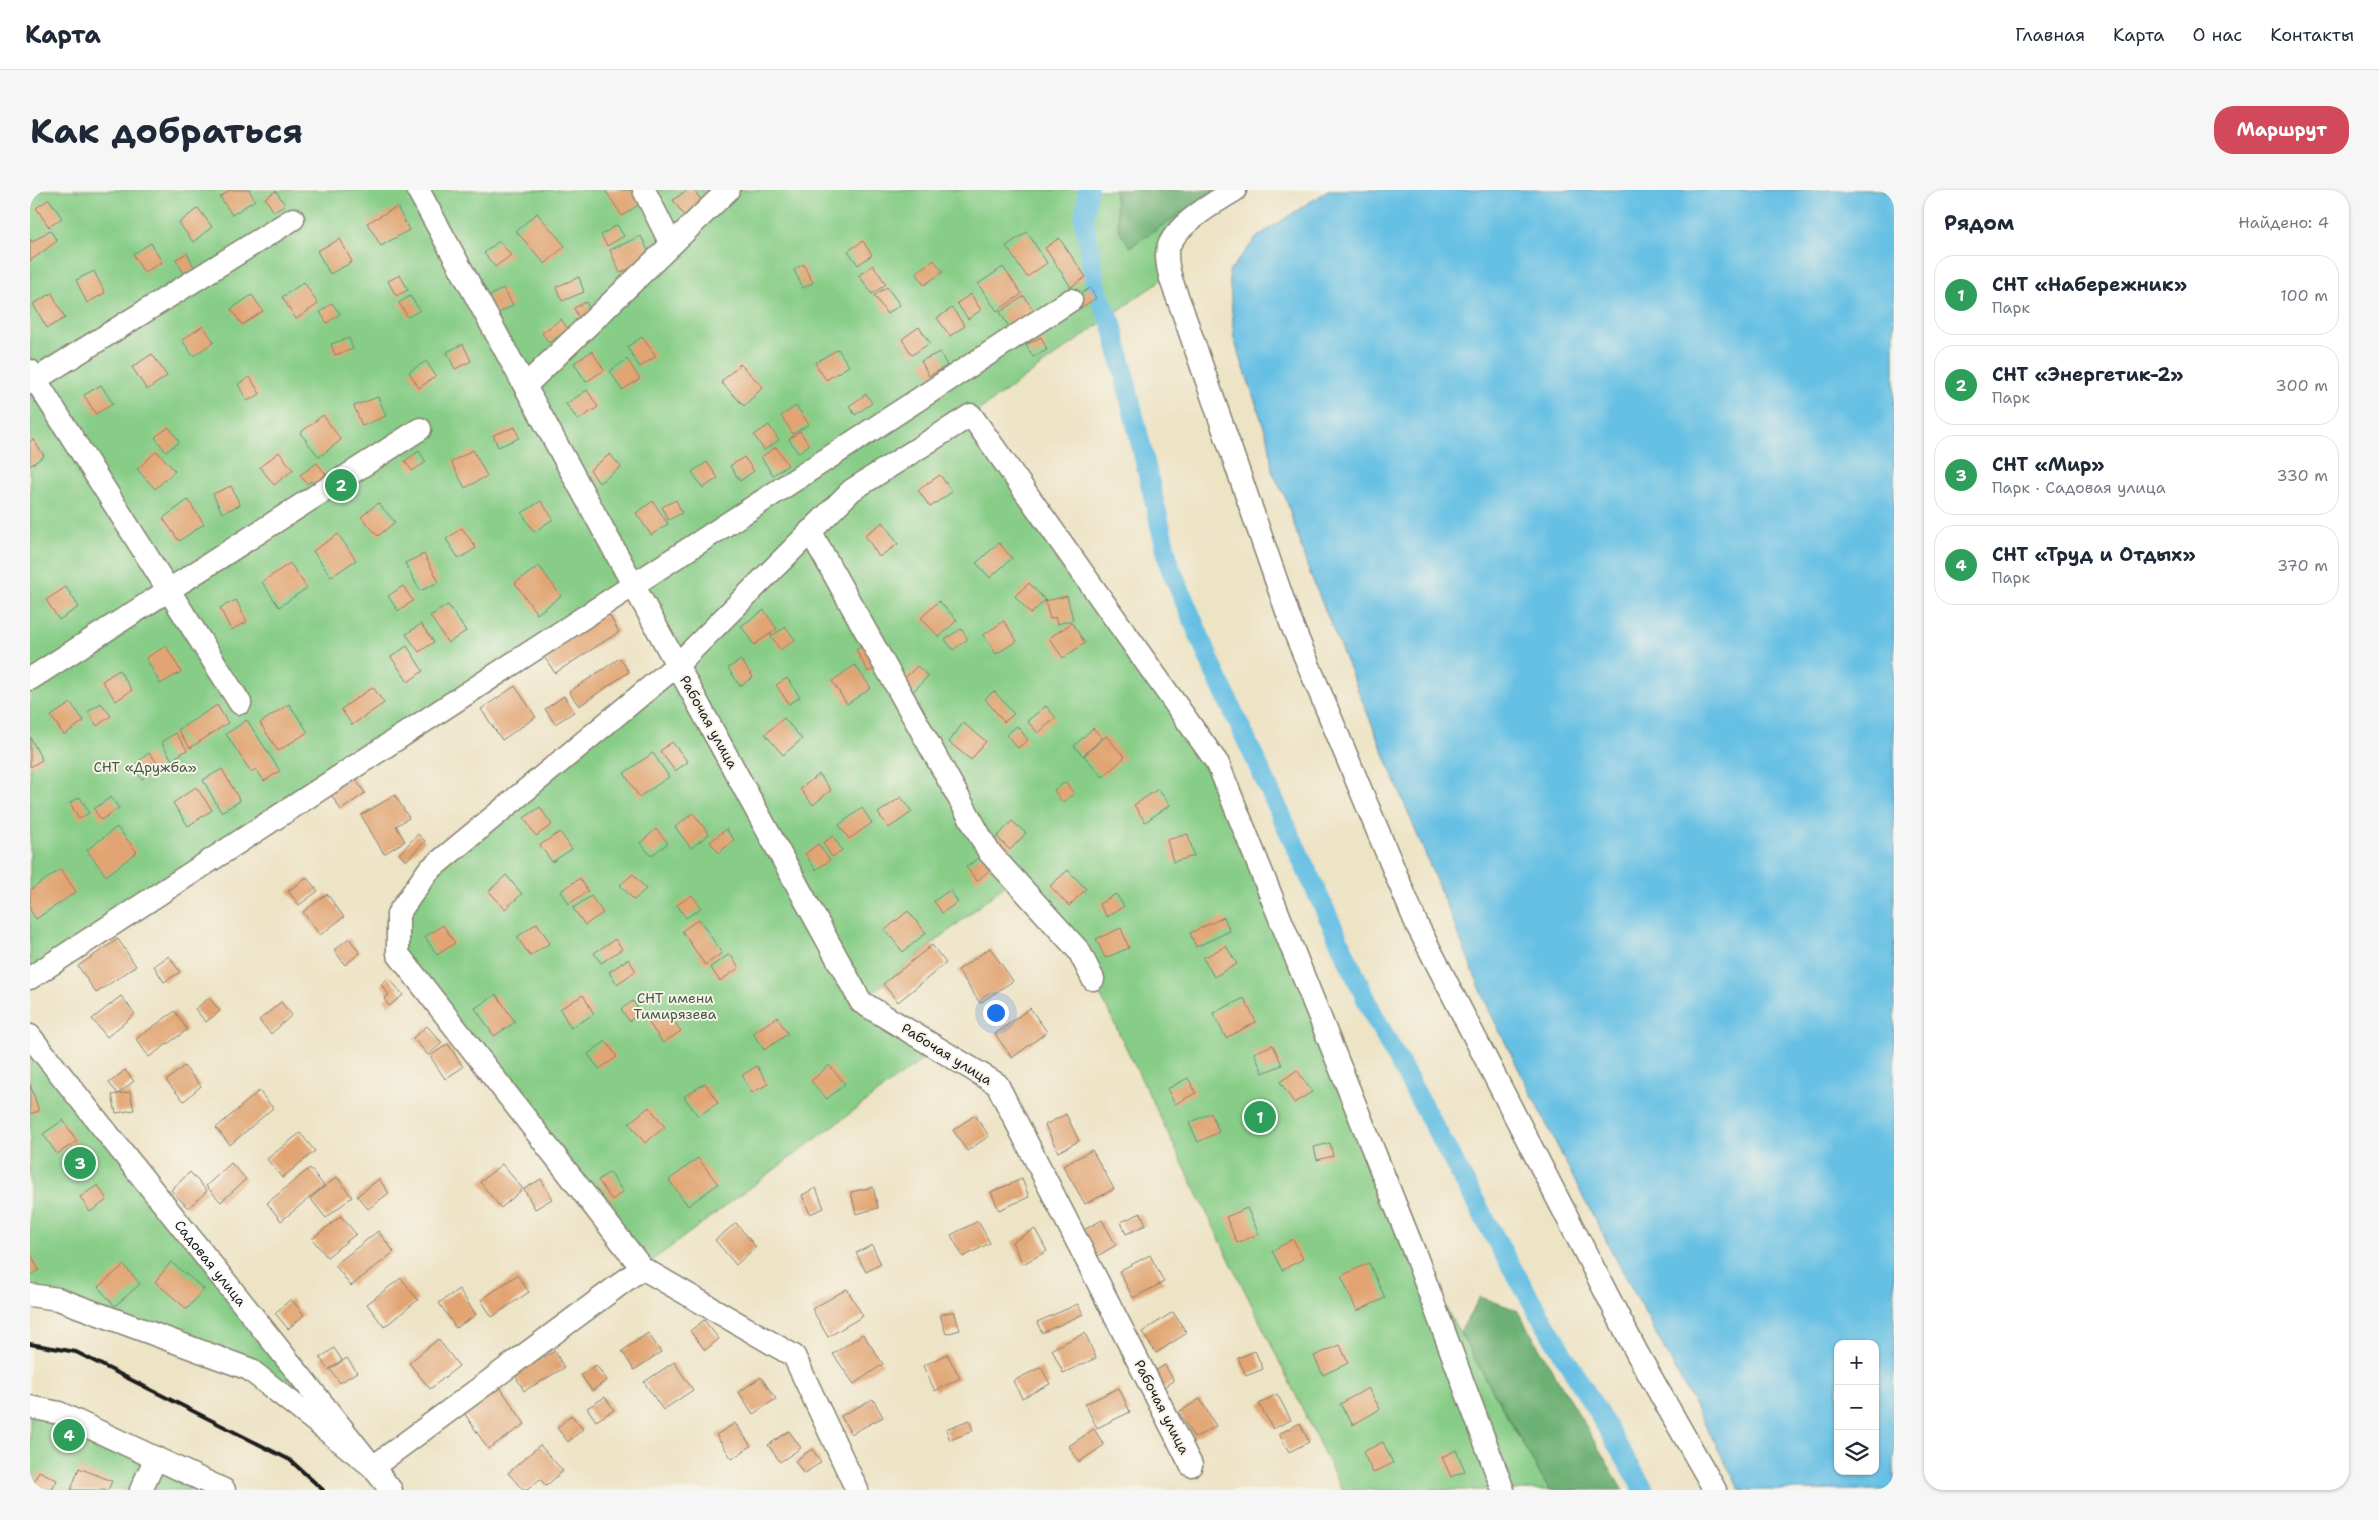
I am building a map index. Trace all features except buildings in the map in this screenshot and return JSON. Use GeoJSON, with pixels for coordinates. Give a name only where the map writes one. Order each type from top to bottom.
{"type":"FeatureCollection","features":[{"type":"Feature","properties":{"kind":"street","name":"Рабочая улица"},"geometry":{"type":"LineString","coordinates":[[418,190],[861,1002],[997,1084],[1191,1465]]}},
{"type":"Feature","properties":{"kind":"street"},"geometry":{"type":"LineString","coordinates":[[644,190],[671,244]]}},
{"type":"Feature","properties":{"kind":"street"},"geometry":{"type":"LineString","coordinates":[[525,386],[728,190]]}},
{"type":"Feature","properties":{"kind":"street"},"geometry":{"type":"LineString","coordinates":[[1235,190],[1210,205],[1174,235],[1167,254],[1171,274],[1185,318],[1291,623],[1417,926],[1637,1352],[1715,1490]]}},
{"type":"Feature","properties":{"kind":"street"},"geometry":{"type":"LineString","coordinates":[[240,703],[32,378],[293,219]]}},
{"type":"Feature","properties":{"kind":"street"},"geometry":{"type":"LineString","coordinates":[[30,978],[1071,300]]}},
{"type":"Feature","properties":{"kind":"street"},"geometry":{"type":"LineString","coordinates":[[857,1490],[794,1356],[642,1268],[398,954],[398,914],[428,871],[677,665],[852,490],[971,416],[1218,764],[1415,1254],[1503,1490]]}},
{"type":"Feature","properties":{"kind":"street"},"geometry":{"type":"LineString","coordinates":[[30,679],[420,429]]}},
{"type":"Feature","properties":{"kind":"street"},"geometry":{"type":"LineString","coordinates":[[810,530],[988,852],[1079,951],[1093,979]]}},
{"type":"Feature","properties":{"kind":"street","name":"Садовая улица"},"geometry":{"type":"LineString","coordinates":[[30,1036],[391,1490]]}},
{"type":"Feature","properties":{"kind":"street"},"geometry":{"type":"LineString","coordinates":[[30,1295],[58,1299],[249,1368],[373,1467],[642,1268]]}},
{"type":"Feature","properties":{"kind":"street"},"geometry":{"type":"LineString","coordinates":[[30,1407],[60,1412],[224,1490]]}},
{"type":"Feature","properties":{"kind":"street"},"geometry":{"type":"LineString","coordinates":[[141,1490],[156,1458]]}},
{"type":"Feature","properties":{"kind":"green space"},"geometry":{"type":"Polygon","coordinates":[[[30,190],[1237,190],[1161,238],[1171,273],[971,416],[1218,764],[1415,1254],[1549,1490],[1342,1490],[1079,951],[1014,878],[861,1002],[938,1048],[642,1268],[398,954],[398,914],[428,871],[677,665],[634,585],[30,978],[30,190]]]}},
{"type":"Feature","properties":{"kind":"green space"},"geometry":{"type":"Polygon","coordinates":[[[1114,190],[1216,190],[1130,247],[1119,230],[1114,190]]]}},
{"type":"Feature","properties":{"kind":"green space"},"geometry":{"type":"Polygon","coordinates":[[[30,1036],[373,1467],[249,1369],[30,1295],[30,1036]]]}},
{"type":"Feature","properties":{"kind":"green space"},"geometry":{"type":"Polygon","coordinates":[[[1480,1297],[1517,1310],[1623,1490],[1549,1490],[1460,1332],[1480,1297]]]}},
{"type":"Feature","properties":{"kind":"green space"},"geometry":{"type":"Polygon","coordinates":[[[30,1407],[224,1490],[30,1490],[30,1407]]]}},
{"type":"Feature","properties":{"kind":"water"},"geometry":{"type":"Polygon","coordinates":[[[1328,190],[1894,190],[1894,1490],[1740,1490],[1585,1201],[1490,1012],[1307,566],[1286,499],[1272,471],[1269,442],[1234,339],[1229,272],[1257,237],[1328,190]]]}},
{"type":"Feature","properties":{"kind":"waterway"},"geometry":{"type":"LineString","coordinates":[[1088,190],[1084,219],[1096,288],[1112,324],[1170,567],[1213,668],[1374,1016],[1506,1258],[1644,1490]]}},
{"type":"Feature","properties":{"kind":"railway"},"geometry":{"type":"LineString","coordinates":[[30,1344],[76,1352],[290,1460],[323,1490]]}},
{"type":"Feature","properties":{"kind":"place","name":"СНТ «Энергетик-2»"},"geometry":{"type":"Point","coordinates":[341,485]}},
{"type":"Feature","properties":{"kind":"place","name":"СНТ «Набережник»"},"geometry":{"type":"Point","coordinates":[1260,1117]}},
{"type":"Feature","properties":{"kind":"place","name":"СНТ «Мир»"},"geometry":{"type":"Point","coordinates":[80,1163]}},
{"type":"Feature","properties":{"kind":"place","name":"СНТ «Труд и Отдых»"},"geometry":{"type":"Point","coordinates":[69,1435]}},
{"type":"Feature","properties":{"kind":"park label","name":"СНТ «Дружба»"},"geometry":{"type":"Point","coordinates":[145,767]}},
{"type":"Feature","properties":{"kind":"park label","name":"СНТ имени Тимирязева"},"geometry":{"type":"Point","coordinates":[675,1006]}}]}
